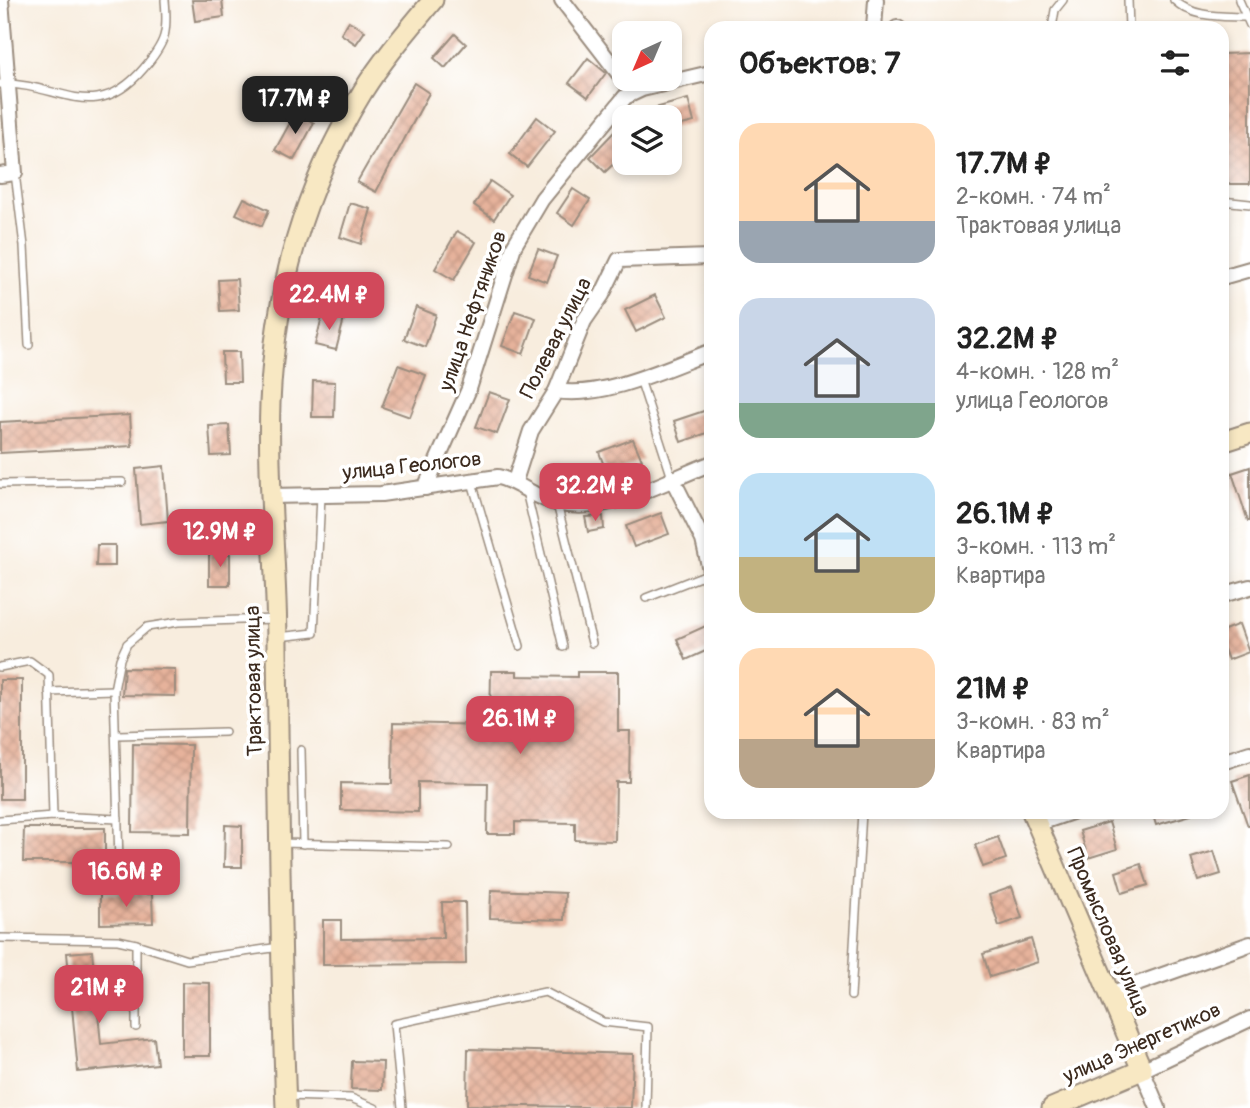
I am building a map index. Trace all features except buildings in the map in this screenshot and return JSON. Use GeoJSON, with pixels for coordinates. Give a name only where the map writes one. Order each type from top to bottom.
{"type":"FeatureCollection","features":[{"type":"Feature","properties":{"kind":"street"},"geometry":{"type":"LineString","coordinates":[[1,0],[7,174]]}},
{"type":"Feature","properties":{"kind":"street","name":"Трактовая улица"},"geometry":{"type":"LineString","coordinates":[[286,1102],[277,628],[270,496],[270,403],[277,326],[291,252],[307,201],[330,148],[364,89],[433,0]]}},
{"type":"Feature","properties":{"kind":"street"},"geometry":{"type":"LineString","coordinates":[[562,0],[633,92]]}},
{"type":"Feature","properties":{"kind":"street"},"geometry":{"type":"LineString","coordinates":[[874,21],[876,0]]}},
{"type":"Feature","properties":{"kind":"street","name":"улица Нефтяников"},"geometry":{"type":"LineString","coordinates":[[425,488],[470,389],[514,246],[542,199],[615,106],[633,92],[704,74]]}},
{"type":"Feature","properties":{"kind":"street","name":"Полевая улица"},"geometry":{"type":"LineString","coordinates":[[520,485],[531,431],[556,391],[583,321],[602,295],[620,260],[704,257]]}},
{"type":"Feature","properties":{"kind":"street"},"geometry":{"type":"LineString","coordinates":[[1229,275],[1250,270]]}},
{"type":"Feature","properties":{"kind":"street"},"geometry":{"type":"LineString","coordinates":[[556,391],[576,395],[639,378],[704,354]]}},
{"type":"Feature","properties":{"kind":"street"},"geometry":{"type":"LineString","coordinates":[[1229,440],[1250,433]]}},
{"type":"Feature","properties":{"kind":"street","name":"улица Геологов"},"geometry":{"type":"LineString","coordinates":[[270,496],[381,494],[498,477],[556,503],[596,505],[617,501],[704,466]]}},
{"type":"Feature","properties":{"kind":"street"},"geometry":{"type":"LineString","coordinates":[[673,478],[704,544]]}},
{"type":"Feature","properties":{"kind":"street"},"geometry":{"type":"LineString","coordinates":[[1229,593],[1250,587]]}},
{"type":"Feature","properties":{"kind":"street"},"geometry":{"type":"LineString","coordinates":[[1229,760],[1250,753]]}},
{"type":"Feature","properties":{"kind":"street","name":"Промысловая улица"},"geometry":{"type":"LineString","coordinates":[[1034,819],[1142,1070]]}},
{"type":"Feature","properties":{"kind":"street"},"geometry":{"type":"LineString","coordinates":[[1109,994],[1250,944]]}},
{"type":"Feature","properties":{"kind":"street","name":"улица Энергетиков"},"geometry":{"type":"LineString","coordinates":[[1052,1108],[1142,1070],[1250,1019]]}},
{"type":"Feature","properties":{"kind":"street"},"geometry":{"type":"LineString","coordinates":[[1142,1070],[1158,1108]]}},
{"type":"Feature","properties":{"kind":"lane"},"geometry":{"type":"LineString","coordinates":[[5,84],[22,84],[63,97],[107,98],[129,85],[152,59],[168,31],[165,0]]}},
{"type":"Feature","properties":{"kind":"lane"},"geometry":{"type":"LineString","coordinates":[[1053,21],[1055,10],[1063,0]]}},
{"type":"Feature","properties":{"kind":"lane"},"geometry":{"type":"LineString","coordinates":[[1128,0],[1129,21]]}},
{"type":"Feature","properties":{"kind":"lane"},"geometry":{"type":"LineString","coordinates":[[1174,0],[1181,7],[1208,16],[1244,17]]}},
{"type":"Feature","properties":{"kind":"lane"},"geometry":{"type":"LineString","coordinates":[[1239,0],[1244,17],[1250,25]]}},
{"type":"Feature","properties":{"kind":"lane"},"geometry":{"type":"LineString","coordinates":[[7,174],[24,246],[29,345]]}},
{"type":"Feature","properties":{"kind":"lane"},"geometry":{"type":"LineString","coordinates":[[1229,202],[1250,204]]}},
{"type":"Feature","properties":{"kind":"lane"},"geometry":{"type":"LineString","coordinates":[[639,378],[673,478]]}},
{"type":"Feature","properties":{"kind":"lane"},"geometry":{"type":"LineString","coordinates":[[0,484],[122,482]]}},
{"type":"Feature","properties":{"kind":"lane"},"geometry":{"type":"LineString","coordinates":[[472,482],[520,646]]}},
{"type":"Feature","properties":{"kind":"lane"},"geometry":{"type":"LineString","coordinates":[[520,485],[563,647]]}},
{"type":"Feature","properties":{"kind":"lane"},"geometry":{"type":"LineString","coordinates":[[119,862],[118,735],[114,690],[120,659],[127,644],[147,627],[178,622],[314,633],[321,496]]}},
{"type":"Feature","properties":{"kind":"lane"},"geometry":{"type":"LineString","coordinates":[[556,503],[592,643]]}},
{"type":"Feature","properties":{"kind":"lane"},"geometry":{"type":"LineString","coordinates":[[646,598],[704,574]]}},
{"type":"Feature","properties":{"kind":"lane"},"geometry":{"type":"LineString","coordinates":[[0,667],[30,661],[40,665],[49,675],[53,816]]}},
{"type":"Feature","properties":{"kind":"lane"},"geometry":{"type":"LineString","coordinates":[[49,692],[114,690]]}},
{"type":"Feature","properties":{"kind":"lane"},"geometry":{"type":"LineString","coordinates":[[118,735],[225,732]]}},
{"type":"Feature","properties":{"kind":"lane"},"geometry":{"type":"LineString","coordinates":[[301,750],[303,844]]}},
{"type":"Feature","properties":{"kind":"lane"},"geometry":{"type":"LineString","coordinates":[[0,820],[53,816],[118,819]]}},
{"type":"Feature","properties":{"kind":"lane"},"geometry":{"type":"LineString","coordinates":[[850,996],[862,819]]}},
{"type":"Feature","properties":{"kind":"lane"},"geometry":{"type":"LineString","coordinates":[[279,843],[449,847]]}},
{"type":"Feature","properties":{"kind":"lane"},"geometry":{"type":"LineString","coordinates":[[0,938],[118,940],[187,960],[281,947]]}},
{"type":"Feature","properties":{"kind":"lane"},"geometry":{"type":"LineString","coordinates":[[135,1027],[136,944]]}},
{"type":"Feature","properties":{"kind":"lane"},"geometry":{"type":"LineString","coordinates":[[402,1108],[394,1024],[545,992],[603,1022],[648,1027],[646,1108]]}},
{"type":"Feature","properties":{"kind":"lane"},"geometry":{"type":"LineString","coordinates":[[286,1102],[351,1098],[375,1108]]}}]}
